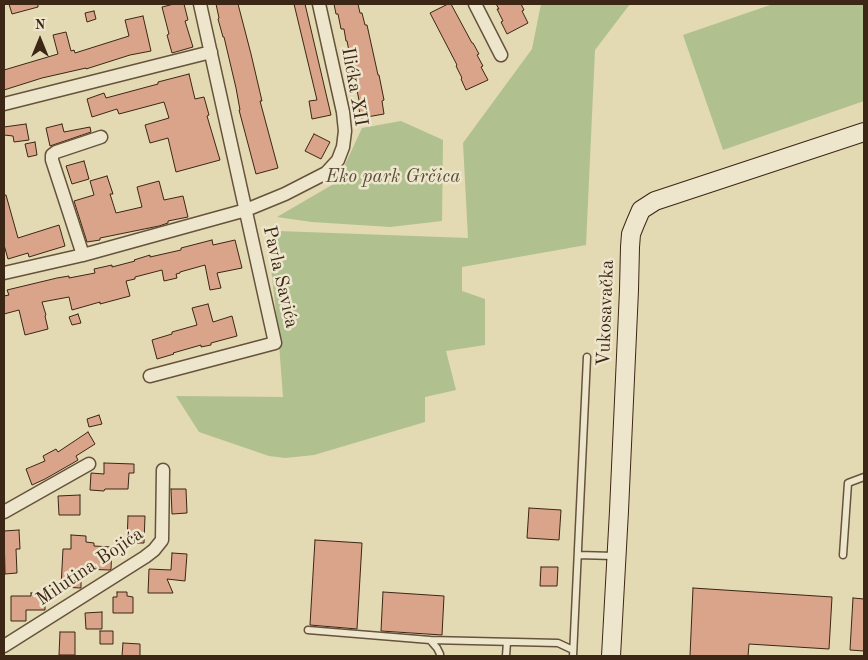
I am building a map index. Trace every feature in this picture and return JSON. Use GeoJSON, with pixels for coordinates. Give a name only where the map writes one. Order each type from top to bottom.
{"type":"FeatureCollection","features":[{"type":"Feature","properties":{"kind":"street","name":"Pavla Savića"},"geometry":{"type":"LineString","coordinates":[[150,376],[275,343],[200,4]]}},
{"type":"Feature","properties":{"kind":"street","name":"Ilićka XII"},"geometry":{"type":"LineString","coordinates":[[246,210],[326,173],[338,160],[344,147],[344,112],[319,4]]}},
{"type":"Feature","properties":{"kind":"street"},"geometry":{"type":"LineString","coordinates":[[475,4],[501,55]]}},
{"type":"Feature","properties":{"kind":"street"},"geometry":{"type":"LineString","coordinates":[[4,104],[211,52]]}},
{"type":"Feature","properties":{"kind":"street","name":"Vukosavačka"},"geometry":{"type":"LineString","coordinates":[[611,656],[630,247],[631,234],[635,224],[642,210],[655,201],[864,132]]}},
{"type":"Feature","properties":{"kind":"street"},"geometry":{"type":"LineString","coordinates":[[83,255],[52,155],[101,137]]}},
{"type":"Feature","properties":{"kind":"street","name":"Pavla Savića"},"geometry":{"type":"LineString","coordinates":[[4,273],[83,255],[246,210]]}},
{"type":"Feature","properties":{"kind":"street"},"geometry":{"type":"LineString","coordinates":[[4,512],[89,464]]}},
{"type":"Feature","properties":{"kind":"street","name":"Milutina Bojića"},"geometry":{"type":"LineString","coordinates":[[4,646],[154,550],[162,540],[163,470]]}},
{"type":"Feature","properties":{"kind":"lane"},"geometry":{"type":"LineString","coordinates":[[573,653],[587,357]]}},
{"type":"Feature","properties":{"kind":"lane"},"geometry":{"type":"LineString","coordinates":[[843,555],[848,483],[864,477]]}},
{"type":"Feature","properties":{"kind":"lane"},"geometry":{"type":"LineString","coordinates":[[578,555],[616,556]]}},
{"type":"Feature","properties":{"kind":"lane"},"geometry":{"type":"LineString","coordinates":[[308,630],[430,640],[558,643],[573,653]]}},
{"type":"Feature","properties":{"kind":"lane"},"geometry":{"type":"LineString","coordinates":[[430,640],[437,648],[440,656]]}},
{"type":"Feature","properties":{"kind":"lane"},"geometry":{"type":"LineString","coordinates":[[506,656],[507,642]]}},
{"type":"Feature","properties":{"kind":"green space"},"geometry":{"type":"Polygon","coordinates":[[[541,4],[630,4],[595,50],[586,245],[462,267],[462,291],[485,299],[485,345],[446,351],[456,390],[425,397],[425,422],[314,455],[285,458],[269,456],[199,432],[176,396],[283,397],[268,241],[278,231],[468,238],[463,143],[532,49],[541,4]]]}},
{"type":"Feature","properties":{"kind":"green space"},"geometry":{"type":"Polygon","coordinates":[[[773,4],[864,4],[864,101],[723,150],[683,35],[773,4]]]}},
{"type":"Feature","properties":{"kind":"green space","name":"Eko park Grčica"},"geometry":{"type":"Polygon","coordinates":[[[401,121],[443,140],[442,221],[390,227],[312,222],[277,217],[337,182],[362,128],[401,121]]]}},
{"type":"Feature","properties":{"kind":"building"},"geometry":{"type":"Polygon","coordinates":[[[9,4],[38,4],[38,7],[12,14],[9,4]]]}},
{"type":"Feature","properties":{"kind":"building"},"geometry":{"type":"Polygon","coordinates":[[[184,4],[188,20],[185,21],[193,47],[172,53],[162,7],[184,4]]]}},
{"type":"Feature","properties":{"kind":"building"},"geometry":{"type":"Polygon","coordinates":[[[216,4],[238,4],[262,101],[260,101],[278,168],[256,174],[239,110],[236,88],[218,19],[216,4]]]}},
{"type":"Feature","properties":{"kind":"building"},"geometry":{"type":"Polygon","coordinates":[[[294,4],[305,4],[331,115],[312,119],[309,101],[317,100],[294,4]]]}},
{"type":"Feature","properties":{"kind":"building"},"geometry":{"type":"Polygon","coordinates":[[[334,4],[358,4],[365,25],[367,25],[379,75],[384,100],[382,101],[384,114],[361,118],[347,41],[344,29],[341,29],[334,4]]]}},
{"type":"Feature","properties":{"kind":"building"},"geometry":{"type":"Polygon","coordinates":[[[451,4],[479,54],[477,55],[483,66],[481,67],[488,80],[466,90],[457,65],[430,13],[451,4]]]}},
{"type":"Feature","properties":{"kind":"building"},"geometry":{"type":"Polygon","coordinates":[[[496,4],[521,4],[528,23],[507,34],[501,22],[503,21],[496,4]]]}},
{"type":"Feature","properties":{"kind":"building"},"geometry":{"type":"Polygon","coordinates":[[[94,11],[96,19],[87,22],[85,13],[94,11]]]}},
{"type":"Feature","properties":{"kind":"building"},"geometry":{"type":"Polygon","coordinates":[[[143,16],[151,51],[130,55],[86,69],[42,78],[4,90],[4,70],[58,54],[53,35],[66,32],[71,51],[74,50],[75,53],[129,36],[125,20],[143,16]]]}},
{"type":"Feature","properties":{"kind":"building"},"geometry":{"type":"Polygon","coordinates":[[[189,74],[195,99],[204,97],[209,115],[207,116],[220,160],[176,172],[168,138],[150,143],[145,125],[169,118],[164,102],[119,114],[117,109],[92,117],[87,99],[104,93],[106,98],[189,74]]]}},
{"type":"Feature","properties":{"kind":"building"},"geometry":{"type":"Polygon","coordinates":[[[26,124],[29,140],[14,142],[13,136],[4,135],[4,127],[26,124]]]}},
{"type":"Feature","properties":{"kind":"building"},"geometry":{"type":"Polygon","coordinates":[[[62,124],[64,132],[90,127],[91,132],[50,146],[46,128],[62,124]]]}},
{"type":"Feature","properties":{"kind":"building"},"geometry":{"type":"Polygon","coordinates":[[[314,134],[330,142],[321,159],[305,151],[314,134]]]}},
{"type":"Feature","properties":{"kind":"building"},"geometry":{"type":"Polygon","coordinates":[[[35,142],[37,155],[28,157],[25,144],[35,142]]]}},
{"type":"Feature","properties":{"kind":"building"},"geometry":{"type":"Polygon","coordinates":[[[84,161],[89,179],[72,184],[66,166],[84,161]]]}},
{"type":"Feature","properties":{"kind":"building"},"geometry":{"type":"Polygon","coordinates":[[[107,176],[113,194],[110,194],[116,213],[142,207],[137,187],[159,181],[164,200],[183,196],[188,217],[168,221],[168,223],[159,226],[87,242],[74,201],[94,195],[90,181],[107,176]]]}},
{"type":"Feature","properties":{"kind":"building"},"geometry":{"type":"Polygon","coordinates":[[[4,195],[6,195],[18,238],[59,225],[65,246],[29,257],[28,253],[8,259],[4,245],[4,195]]]}},
{"type":"Feature","properties":{"kind":"building"},"geometry":{"type":"Polygon","coordinates":[[[212,240],[213,245],[235,240],[242,268],[217,273],[221,288],[210,290],[205,265],[180,272],[176,274],[177,278],[164,281],[162,270],[126,281],[130,296],[100,304],[100,302],[72,310],[69,297],[42,302],[48,329],[25,335],[19,310],[4,314],[4,296],[9,295],[7,290],[57,278],[69,276],[69,278],[95,273],[94,269],[112,265],[112,267],[150,255],[150,257],[181,250],[181,248],[212,240]]]}},
{"type":"Feature","properties":{"kind":"building"},"geometry":{"type":"Polygon","coordinates":[[[208,304],[213,322],[232,316],[237,336],[157,359],[152,340],[197,325],[192,308],[208,304]]]}},
{"type":"Feature","properties":{"kind":"building"},"geometry":{"type":"Polygon","coordinates":[[[78,314],[81,323],[72,325],[69,317],[78,314]]]}},
{"type":"Feature","properties":{"kind":"building"},"geometry":{"type":"Polygon","coordinates":[[[99,415],[102,424],[89,427],[87,419],[99,415]]]}},
{"type":"Feature","properties":{"kind":"building"},"geometry":{"type":"Polygon","coordinates":[[[88,432],[95,444],[76,456],[78,460],[32,485],[26,469],[45,461],[43,456],[56,449],[58,452],[88,432]]]}},
{"type":"Feature","properties":{"kind":"building"},"geometry":{"type":"Polygon","coordinates":[[[104,463],[134,464],[134,473],[129,473],[128,489],[90,490],[91,473],[104,474],[104,463]]]}},
{"type":"Feature","properties":{"kind":"building"},"geometry":{"type":"Polygon","coordinates":[[[171,489],[186,489],[187,513],[172,514],[171,489]]]}},
{"type":"Feature","properties":{"kind":"building"},"geometry":{"type":"Polygon","coordinates":[[[80,495],[80,515],[59,515],[58,496],[80,495]]]}},
{"type":"Feature","properties":{"kind":"building"},"geometry":{"type":"Polygon","coordinates":[[[529,508],[561,510],[559,540],[527,538],[529,508]]]}},
{"type":"Feature","properties":{"kind":"building"},"geometry":{"type":"Polygon","coordinates":[[[128,516],[145,516],[144,543],[127,543],[128,516]]]}},
{"type":"Feature","properties":{"kind":"building"},"geometry":{"type":"Polygon","coordinates":[[[19,530],[20,549],[16,549],[17,573],[5,574],[4,531],[19,530]]]}},
{"type":"Feature","properties":{"kind":"building"},"geometry":{"type":"Polygon","coordinates":[[[71,535],[86,536],[86,542],[94,543],[94,546],[112,547],[111,569],[81,569],[81,588],[61,587],[63,549],[71,549],[71,535]]]}},
{"type":"Feature","properties":{"kind":"building"},"geometry":{"type":"Polygon","coordinates":[[[315,540],[362,543],[357,629],[310,625],[315,540]]]}},
{"type":"Feature","properties":{"kind":"building"},"geometry":{"type":"Polygon","coordinates":[[[172,553],[187,554],[185,581],[167,579],[173,593],[148,593],[149,569],[171,570],[172,553]]]}},
{"type":"Feature","properties":{"kind":"building"},"geometry":{"type":"Polygon","coordinates":[[[541,567],[558,567],[557,586],[540,586],[541,567]]]}},
{"type":"Feature","properties":{"kind":"building"},"geometry":{"type":"Polygon","coordinates":[[[693,588],[832,597],[829,649],[749,644],[748,656],[690,656],[693,588]]]}},
{"type":"Feature","properties":{"kind":"building"},"geometry":{"type":"Polygon","coordinates":[[[117,592],[127,592],[127,596],[133,597],[133,613],[113,613],[113,597],[117,597],[117,592]]]}},
{"type":"Feature","properties":{"kind":"building"},"geometry":{"type":"Polygon","coordinates":[[[383,592],[444,596],[442,635],[381,631],[383,592]]]}},
{"type":"Feature","properties":{"kind":"building"},"geometry":{"type":"Polygon","coordinates":[[[31,593],[45,593],[45,610],[26,610],[26,621],[11,621],[11,596],[31,596],[31,593]]]}},
{"type":"Feature","properties":{"kind":"building"},"geometry":{"type":"Polygon","coordinates":[[[853,598],[864,599],[864,651],[850,650],[853,598]]]}},
{"type":"Feature","properties":{"kind":"building"},"geometry":{"type":"Polygon","coordinates":[[[102,612],[102,629],[86,629],[85,613],[102,612]]]}},
{"type":"Feature","properties":{"kind":"building"},"geometry":{"type":"Polygon","coordinates":[[[100,631],[113,631],[113,644],[100,644],[100,631]]]}},
{"type":"Feature","properties":{"kind":"building"},"geometry":{"type":"Polygon","coordinates":[[[60,632],[75,632],[75,655],[59,655],[60,632]]]}},
{"type":"Feature","properties":{"kind":"building"},"geometry":{"type":"Polygon","coordinates":[[[123,643],[140,644],[140,656],[122,656],[123,643]]]}}]}
